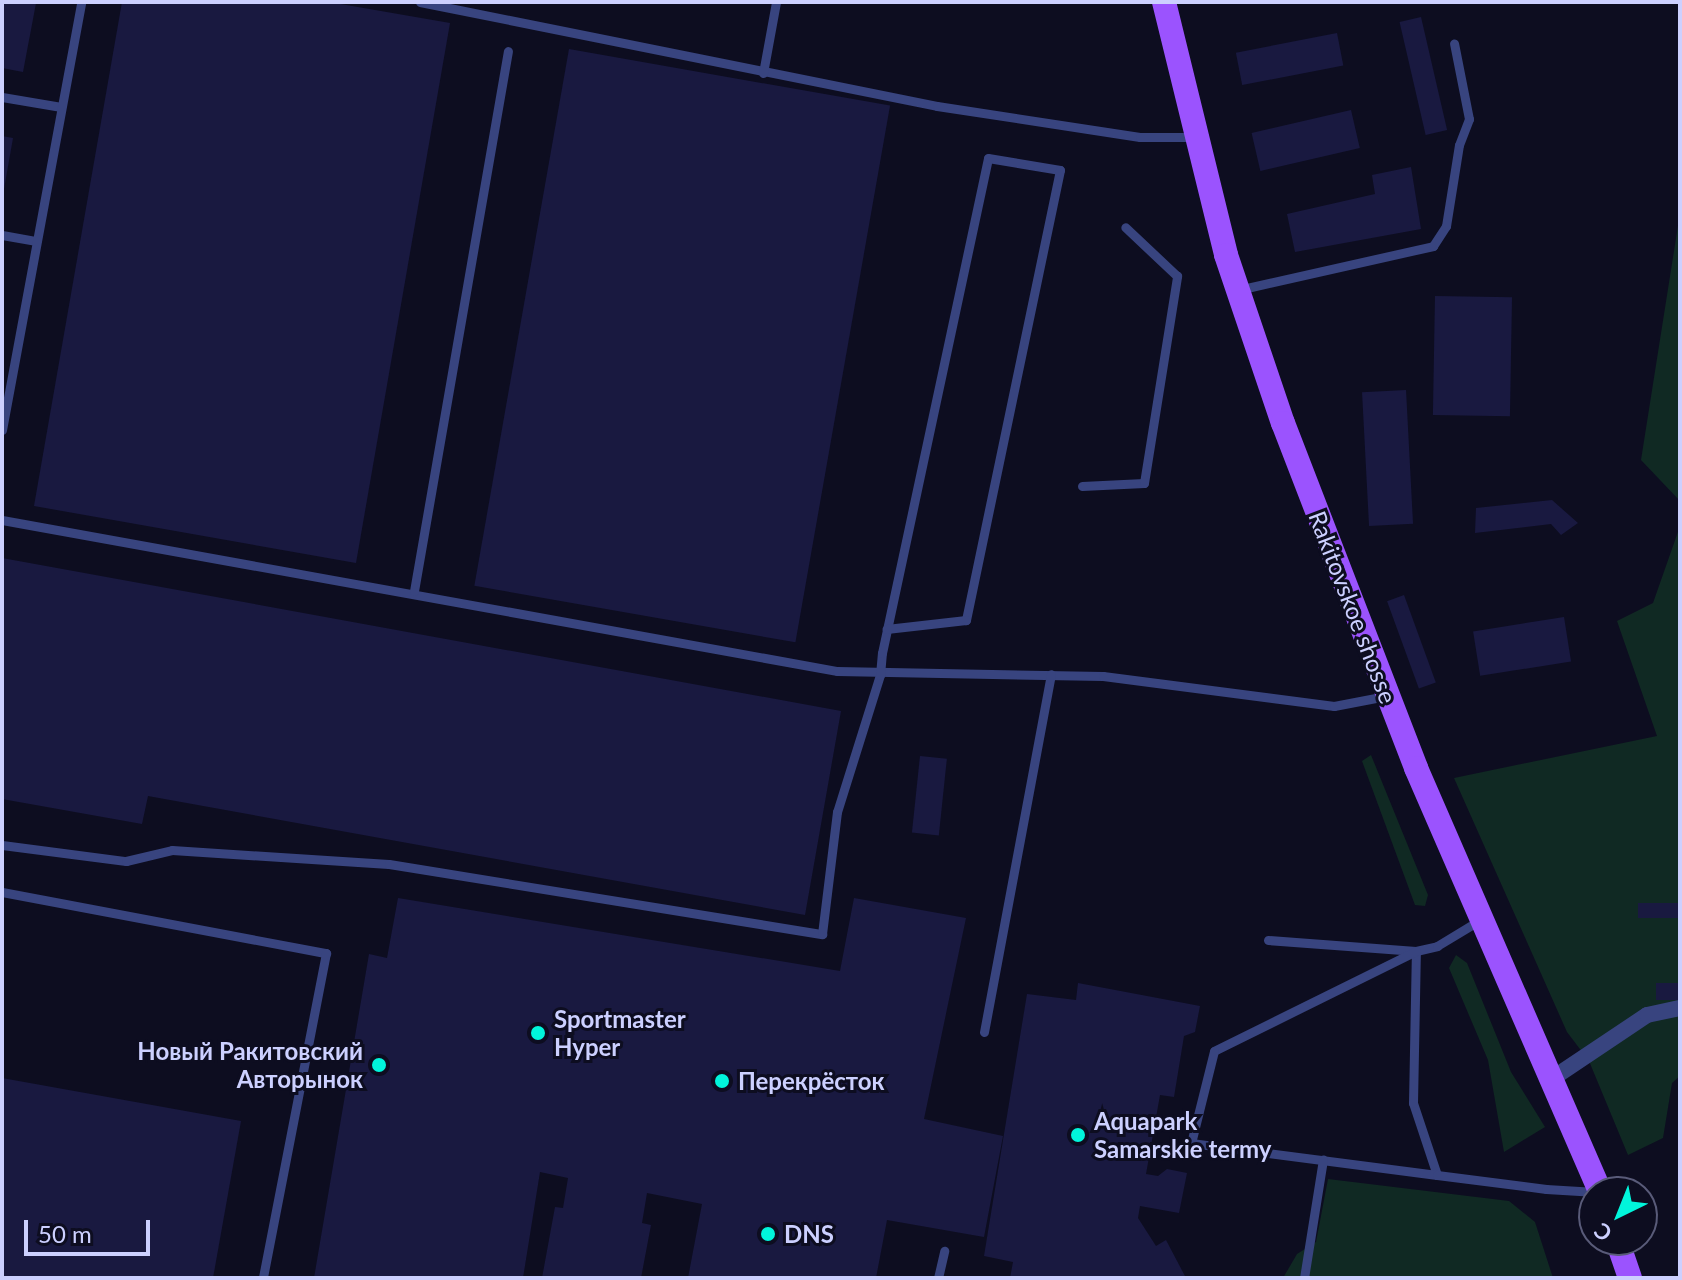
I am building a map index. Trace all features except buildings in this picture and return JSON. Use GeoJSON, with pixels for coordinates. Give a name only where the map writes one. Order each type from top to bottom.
{"type":"FeatureCollection","features":[{"type":"Feature","properties":{"kind":"main road","name":"Rakitovskoe shosse"},"geometry":{"type":"LineString","coordinates":[[1164,2],[1193,137],[1238,290],[1387,696],[1593,1176]]}},
{"type":"Feature","properties":{"kind":"main road"},"geometry":{"type":"LineString","coordinates":[[1622,1256],[1630,1278]]}},
{"type":"Feature","properties":{"kind":"street"},"geometry":{"type":"LineString","coordinates":[[1550,1080],[1647,1015],[1680,1008]]}},
{"type":"Feature","properties":{"kind":"lane"},"geometry":{"type":"LineString","coordinates":[[2,430],[6,384],[81,2]]}},
{"type":"Feature","properties":{"kind":"lane"},"geometry":{"type":"LineString","coordinates":[[420,2],[494,14],[763,73],[1140,137],[1193,137]]}},
{"type":"Feature","properties":{"kind":"lane"},"geometry":{"type":"LineString","coordinates":[[494,14],[496,2]]}},
{"type":"Feature","properties":{"kind":"lane"},"geometry":{"type":"LineString","coordinates":[[763,73],[776,2]]}},
{"type":"Feature","properties":{"kind":"lane"},"geometry":{"type":"LineString","coordinates":[[1238,290],[1433,246],[1446,226],[1459,145],[1469,119],[1454,43]]}},
{"type":"Feature","properties":{"kind":"lane"},"geometry":{"type":"LineString","coordinates":[[414,591],[508,51]]}},
{"type":"Feature","properties":{"kind":"lane"},"geometry":{"type":"LineString","coordinates":[[2,97],[61,107]]}},
{"type":"Feature","properties":{"kind":"lane"},"geometry":{"type":"LineString","coordinates":[[2,845],[126,861],[172,850],[389,864],[822,934],[837,812],[880,675],[887,629],[988,158],[1060,170],[966,620],[887,629]]}},
{"type":"Feature","properties":{"kind":"lane"},"geometry":{"type":"LineString","coordinates":[[1082,486],[1144,483],[1177,276],[1125,227]]}},
{"type":"Feature","properties":{"kind":"lane"},"geometry":{"type":"LineString","coordinates":[[2,235],[36,241]]}},
{"type":"Feature","properties":{"kind":"lane"},"geometry":{"type":"LineString","coordinates":[[2,520],[880,675],[1051,674],[1334,706],[1387,696]]}},
{"type":"Feature","properties":{"kind":"lane"},"geometry":{"type":"LineString","coordinates":[[984,1032],[1051,674]]}},
{"type":"Feature","properties":{"kind":"lane"},"geometry":{"type":"LineString","coordinates":[[2,892],[326,953],[263,1278]]}},
{"type":"Feature","properties":{"kind":"lane"},"geometry":{"type":"LineString","coordinates":[[1482,919],[1437,946],[1416,951],[1214,1051],[1191,1143],[1578,1190]]}},
{"type":"Feature","properties":{"kind":"lane"},"geometry":{"type":"LineString","coordinates":[[1268,940],[1416,951]]}},
{"type":"Feature","properties":{"kind":"lane"},"geometry":{"type":"LineString","coordinates":[[1416,951],[1413,1103],[1437,1175]]}},
{"type":"Feature","properties":{"kind":"lane"},"geometry":{"type":"LineString","coordinates":[[1304,1278],[1323,1160]]}},
{"type":"Feature","properties":{"kind":"lane"},"geometry":{"type":"LineString","coordinates":[[938,1278],[944,1251]]}},
{"type":"Feature","properties":{"kind":"green space"},"geometry":{"type":"Polygon","coordinates":[[[1680,213],[1680,501],[1641,460],[1680,213]]]}},
{"type":"Feature","properties":{"kind":"green space"},"geometry":{"type":"Polygon","coordinates":[[[1680,526],[1680,1076],[1672,1083],[1663,1138],[1628,1155],[1589,1061],[1567,1032],[1454,778],[1657,736],[1617,621],[1653,603],[1680,526]]]}},
{"type":"Feature","properties":{"kind":"green space"},"geometry":{"type":"Polygon","coordinates":[[[1371,755],[1428,895],[1425,906],[1415,905],[1362,761],[1371,755]]]}},
{"type":"Feature","properties":{"kind":"green space"},"geometry":{"type":"Polygon","coordinates":[[[1456,955],[1467,963],[1511,1072],[1545,1127],[1504,1152],[1488,1060],[1449,968],[1456,955]]]}},
{"type":"Feature","properties":{"kind":"green space"},"geometry":{"type":"Polygon","coordinates":[[[1328,1179],[1509,1201],[1535,1222],[1553,1278],[1283,1278],[1297,1254],[1316,1242],[1328,1179]]]}},
{"type":"Feature","properties":{"kind":"place","name":"Sportmaster Hyper"},"geometry":{"type":"Point","coordinates":[538,1033]}},
{"type":"Feature","properties":{"kind":"place","name":"Новый Ракитовский Авторынок"},"geometry":{"type":"Point","coordinates":[379,1065]}},
{"type":"Feature","properties":{"kind":"place","name":"Перекрёсток"},"geometry":{"type":"Point","coordinates":[722,1081]}},
{"type":"Feature","properties":{"kind":"place","name":"Aquapark Samarskie termy"},"geometry":{"type":"Point","coordinates":[1078,1135]}},
{"type":"Feature","properties":{"kind":"place","name":"DNS"},"geometry":{"type":"Point","coordinates":[768,1234]}}]}
